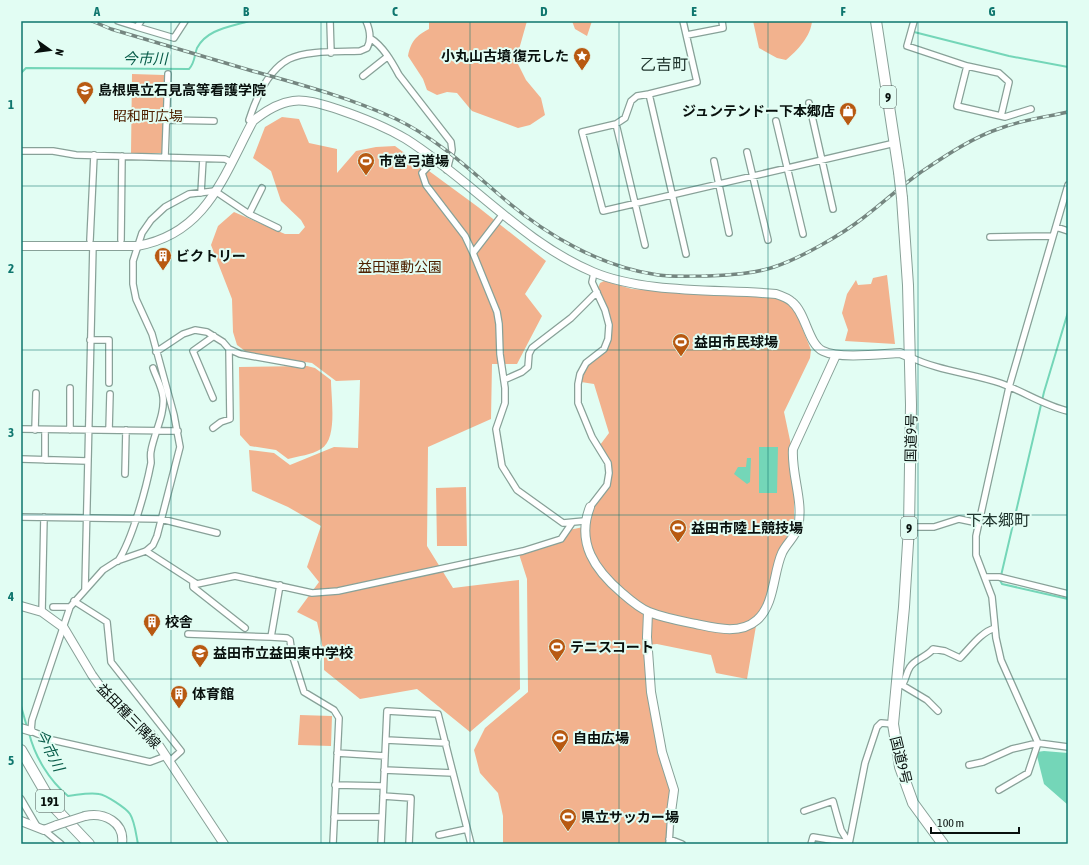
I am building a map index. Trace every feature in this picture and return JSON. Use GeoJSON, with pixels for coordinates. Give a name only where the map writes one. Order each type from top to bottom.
{"type":"FeatureCollection","features":[{"type":"Feature","properties":{"kind":"highway","name":"国道9号"},"geometry":{"type":"LineString","coordinates":[[876,21],[902,198],[908,285],[910,357],[910,528],[899,686],[893,724],[900,767],[913,802],[943,844]]}},
{"type":"Feature","properties":{"kind":"highway","name":"191"},"geometry":{"type":"LineString","coordinates":[[21,750],[54,806],[89,844]]}},
{"type":"Feature","properties":{"kind":"street"},"geometry":{"type":"LineString","coordinates":[[118,21],[174,38],[185,21]]}},
{"type":"Feature","properties":{"kind":"street"},"geometry":{"type":"LineString","coordinates":[[137,27],[141,21]]}},
{"type":"Feature","properties":{"kind":"street"},"geometry":{"type":"LineString","coordinates":[[330,21],[331,53]]}},
{"type":"Feature","properties":{"kind":"street"},"geometry":{"type":"LineString","coordinates":[[253,121],[249,120],[254,106],[263,88],[279,67],[289,60],[297,57],[360,51],[367,48],[370,32],[366,21]]}},
{"type":"Feature","properties":{"kind":"street"},"geometry":{"type":"LineString","coordinates":[[683,21],[697,82],[637,96],[631,101],[625,118],[616,124],[582,132],[603,212],[895,143]]}},
{"type":"Feature","properties":{"kind":"street"},"geometry":{"type":"LineString","coordinates":[[687,35],[723,28],[722,21]]}},
{"type":"Feature","properties":{"kind":"street"},"geometry":{"type":"LineString","coordinates":[[914,21],[907,46],[967,66],[999,73],[1009,82],[1001,116]]}},
{"type":"Feature","properties":{"kind":"street"},"geometry":{"type":"LineString","coordinates":[[370,38],[376,41],[388,57],[398,75],[451,142],[452,150],[446,170]]}},
{"type":"Feature","properties":{"kind":"street"},"geometry":{"type":"LineString","coordinates":[[362,76],[388,57]]}},
{"type":"Feature","properties":{"kind":"street"},"geometry":{"type":"LineString","coordinates":[[967,66],[957,106],[1005,117],[1031,109]]}},
{"type":"Feature","properties":{"kind":"street"},"geometry":{"type":"LineString","coordinates":[[165,157],[168,74]]}},
{"type":"Feature","properties":{"kind":"street"},"geometry":{"type":"LineString","coordinates":[[649,94],[686,254]]}},
{"type":"Feature","properties":{"kind":"street"},"geometry":{"type":"LineString","coordinates":[[21,246],[91,242],[137,246],[154,243],[177,232],[192,222],[206,206],[253,121],[284,102],[295,100],[319,104],[368,119],[406,139],[503,214],[558,254],[594,273],[619,282],[642,285],[776,294],[792,302],[798,308],[815,344],[822,351],[836,355],[900,353],[933,367],[982,378],[1009,387],[1068,412]]}},
{"type":"Feature","properties":{"kind":"street"},"geometry":{"type":"LineString","coordinates":[[808,103],[833,209]]}},
{"type":"Feature","properties":{"kind":"street"},"geometry":{"type":"LineString","coordinates":[[166,120],[214,121]]}},
{"type":"Feature","properties":{"kind":"street"},"geometry":{"type":"LineString","coordinates":[[776,121],[803,234]]}},
{"type":"Feature","properties":{"kind":"street"},"geometry":{"type":"LineString","coordinates":[[616,124],[645,245]]}},
{"type":"Feature","properties":{"kind":"street"},"geometry":{"type":"LineString","coordinates":[[21,151],[225,159],[231,162]]}},
{"type":"Feature","properties":{"kind":"street"},"geometry":{"type":"LineString","coordinates":[[747,152],[768,240]]}},
{"type":"Feature","properties":{"kind":"street"},"geometry":{"type":"LineString","coordinates":[[86,589],[91,242],[94,155]]}},
{"type":"Feature","properties":{"kind":"street"},"geometry":{"type":"LineString","coordinates":[[121,240],[122,156]]}},
{"type":"Feature","properties":{"kind":"street"},"geometry":{"type":"LineString","coordinates":[[201,193],[203,159]]}},
{"type":"Feature","properties":{"kind":"street"},"geometry":{"type":"LineString","coordinates":[[434,160],[422,173],[422,178],[465,236],[497,312],[505,403],[496,429],[502,466],[517,490],[563,523],[572,523],[584,520]]}},
{"type":"Feature","properties":{"kind":"street"},"geometry":{"type":"LineString","coordinates":[[714,161],[729,233]]}},
{"type":"Feature","properties":{"kind":"street"},"geometry":{"type":"LineString","coordinates":[[999,790],[1028,773],[1038,743],[1001,660],[995,628],[992,597],[976,555],[978,523],[1009,387],[1068,185]]}},
{"type":"Feature","properties":{"kind":"street"},"geometry":{"type":"LineString","coordinates":[[250,214],[262,188]]}},
{"type":"Feature","properties":{"kind":"street"},"geometry":{"type":"LineString","coordinates":[[31,731],[32,720],[70,607],[103,570],[117,561],[146,551],[152,545],[157,536],[180,447],[178,431],[152,334],[136,299],[133,274],[137,246],[146,226],[166,207],[190,194],[215,191],[250,214],[278,228]]}},
{"type":"Feature","properties":{"kind":"street"},"geometry":{"type":"LineString","coordinates":[[473,252],[503,214]]}},
{"type":"Feature","properties":{"kind":"street"},"geometry":{"type":"LineString","coordinates":[[1056,227],[1068,231]]}},
{"type":"Feature","properties":{"kind":"street"},"geometry":{"type":"LineString","coordinates":[[990,237],[1053,236]]}},
{"type":"Feature","properties":{"kind":"street"},"geometry":{"type":"LineString","coordinates":[[594,273],[592,282],[605,310],[609,325],[608,339],[604,349],[586,363],[583,368],[578,384],[578,403],[592,437],[608,463],[609,473],[607,486],[590,507],[584,520],[590,554],[596,566],[629,600],[648,612],[711,627],[733,630],[746,626],[757,620],[763,612],[768,604],[782,552],[798,528],[798,504],[792,462],[793,449],[836,355]]}},
{"type":"Feature","properties":{"kind":"street"},"geometry":{"type":"LineString","coordinates":[[504,380],[522,372],[528,367],[529,354],[532,348],[572,318],[597,292]]}},
{"type":"Feature","properties":{"kind":"street"},"geometry":{"type":"LineString","coordinates":[[156,352],[183,334],[195,330],[207,332],[229,349],[240,354],[302,366]]}},
{"type":"Feature","properties":{"kind":"street"},"geometry":{"type":"LineString","coordinates":[[213,398],[193,351],[214,336]]}},
{"type":"Feature","properties":{"kind":"street"},"geometry":{"type":"LineString","coordinates":[[90,340],[109,340],[109,383]]}},
{"type":"Feature","properties":{"kind":"street"},"geometry":{"type":"LineString","coordinates":[[213,428],[221,422],[230,420],[229,349]]}},
{"type":"Feature","properties":{"kind":"street"},"geometry":{"type":"LineString","coordinates":[[117,561],[124,552],[145,490],[146,477],[151,462],[151,452],[160,417],[163,397],[153,368]]}},
{"type":"Feature","properties":{"kind":"street"},"geometry":{"type":"LineString","coordinates":[[70,388],[70,430]]}},
{"type":"Feature","properties":{"kind":"street"},"geometry":{"type":"LineString","coordinates":[[36,393],[36,430]]}},
{"type":"Feature","properties":{"kind":"street"},"geometry":{"type":"LineString","coordinates":[[109,430],[110,394]]}},
{"type":"Feature","properties":{"kind":"street"},"geometry":{"type":"LineString","coordinates":[[21,429],[178,431]]}},
{"type":"Feature","properties":{"kind":"street"},"geometry":{"type":"LineString","coordinates":[[45,430],[45,460]]}},
{"type":"Feature","properties":{"kind":"street"},"geometry":{"type":"LineString","coordinates":[[125,474],[126,430]]}},
{"type":"Feature","properties":{"kind":"street"},"geometry":{"type":"LineString","coordinates":[[21,459],[87,461]]}},
{"type":"Feature","properties":{"kind":"street"},"geometry":{"type":"LineString","coordinates":[[21,517],[160,520],[217,533]]}},
{"type":"Feature","properties":{"kind":"street"},"geometry":{"type":"LineString","coordinates":[[42,612],[44,517]]}},
{"type":"Feature","properties":{"kind":"street"},"geometry":{"type":"LineString","coordinates":[[910,528],[934,527],[959,519],[978,523]]}},
{"type":"Feature","properties":{"kind":"street"},"geometry":{"type":"LineString","coordinates":[[146,551],[193,582],[202,583],[235,576],[312,593],[338,591],[523,551],[561,539],[572,523]]}},
{"type":"Feature","properties":{"kind":"street"},"geometry":{"type":"LineString","coordinates":[[985,577],[1002,577],[1068,594]]}},
{"type":"Feature","properties":{"kind":"street"},"geometry":{"type":"LineString","coordinates":[[193,582],[193,587],[245,628]]}},
{"type":"Feature","properties":{"kind":"street"},"geometry":{"type":"LineString","coordinates":[[271,637],[280,585]]}},
{"type":"Feature","properties":{"kind":"street"},"geometry":{"type":"LineString","coordinates":[[21,728],[52,740],[150,762],[168,758],[182,751],[111,662],[107,622],[74,601]]}},
{"type":"Feature","properties":{"kind":"street","name":"益田種三隅線"},"geometry":{"type":"LineString","coordinates":[[21,606],[42,612],[64,628],[92,675],[107,696],[152,735],[224,844]]}},
{"type":"Feature","properties":{"kind":"street"},"geometry":{"type":"LineString","coordinates":[[53,608],[70,607]]}},
{"type":"Feature","properties":{"kind":"street"},"geometry":{"type":"LineString","coordinates":[[648,612],[647,637],[651,692],[662,752],[674,790],[669,842],[682,844]]}},
{"type":"Feature","properties":{"kind":"street"},"geometry":{"type":"LineString","coordinates":[[938,711],[927,700],[899,686],[905,681],[910,668],[933,649],[945,651],[960,658],[979,638],[990,629],[995,628]]}},
{"type":"Feature","properties":{"kind":"street"},"geometry":{"type":"LineString","coordinates":[[188,634],[271,637],[287,638],[290,640],[292,654],[304,692],[334,710],[339,718],[333,844]]}},
{"type":"Feature","properties":{"kind":"street"},"geometry":{"type":"LineString","coordinates":[[381,844],[387,711],[438,714],[471,844]]}},
{"type":"Feature","properties":{"kind":"street"},"geometry":{"type":"LineString","coordinates":[[849,843],[865,763],[877,728],[881,723],[893,724]]}},
{"type":"Feature","properties":{"kind":"street"},"geometry":{"type":"LineString","coordinates":[[386,740],[446,743]]}},
{"type":"Feature","properties":{"kind":"street"},"geometry":{"type":"LineString","coordinates":[[970,765],[983,762],[1004,751],[1038,743],[1068,747]]}},
{"type":"Feature","properties":{"kind":"street"},"geometry":{"type":"LineString","coordinates":[[337,753],[385,756]]}},
{"type":"Feature","properties":{"kind":"street"},"geometry":{"type":"LineString","coordinates":[[384,770],[454,773]]}},
{"type":"Feature","properties":{"kind":"street"},"geometry":{"type":"LineString","coordinates":[[336,785],[383,786]]}},
{"type":"Feature","properties":{"kind":"street"},"geometry":{"type":"LineString","coordinates":[[383,796],[411,798],[409,844]]}},
{"type":"Feature","properties":{"kind":"street"},"geometry":{"type":"LineString","coordinates":[[21,799],[41,829]]}},
{"type":"Feature","properties":{"kind":"street"},"geometry":{"type":"LineString","coordinates":[[804,810],[833,801],[841,830],[849,843]]}},
{"type":"Feature","properties":{"kind":"street"},"geometry":{"type":"LineString","coordinates":[[41,829],[96,814],[106,816],[121,828],[123,837],[122,844]]}},
{"type":"Feature","properties":{"kind":"street"},"geometry":{"type":"LineString","coordinates":[[334,817],[382,817]]}},
{"type":"Feature","properties":{"kind":"street"},"geometry":{"type":"LineString","coordinates":[[21,821],[41,829],[61,844]]}},
{"type":"Feature","properties":{"kind":"street"},"geometry":{"type":"LineString","coordinates":[[439,835],[467,829]]}},
{"type":"Feature","properties":{"kind":"street"},"geometry":{"type":"LineString","coordinates":[[811,844],[813,837],[849,843]]}},
{"type":"Feature","properties":{"kind":"green space"},"geometry":{"type":"Polygon","coordinates":[[[429,21],[527,21],[516,60],[526,80],[541,98],[545,115],[530,125],[518,128],[472,111],[457,93],[447,92],[437,95],[427,90],[423,79],[408,56],[411,46],[415,40],[429,29],[429,21]]]}},
{"type":"Feature","properties":{"kind":"green space"},"geometry":{"type":"Polygon","coordinates":[[[572,21],[592,21],[587,36],[575,29],[572,21]]]}},
{"type":"Feature","properties":{"kind":"green space"},"geometry":{"type":"Polygon","coordinates":[[[753,21],[812,21],[806,38],[799,48],[786,60],[777,58],[759,48],[753,21]]]}},
{"type":"Feature","properties":{"kind":"green space","name":"昭和町広場"},"geometry":{"type":"Polygon","coordinates":[[[132,74],[164,75],[163,153],[131,153],[132,74]]]}},
{"type":"Feature","properties":{"kind":"green space","name":"益田運動公園"},"geometry":{"type":"Polygon","coordinates":[[[282,117],[299,119],[309,143],[337,149],[337,173],[356,151],[376,147],[395,146],[478,207],[546,261],[525,294],[542,316],[517,364],[492,364],[491,419],[428,447],[427,546],[453,588],[519,580],[520,689],[470,732],[417,689],[360,699],[324,670],[324,653],[317,622],[297,612],[319,582],[307,567],[321,526],[288,507],[252,491],[249,450],[274,453],[290,465],[334,447],[358,448],[360,380],[336,381],[312,363],[249,354],[237,345],[233,332],[232,299],[211,245],[218,226],[234,212],[285,234],[299,234],[305,227],[301,220],[281,201],[271,171],[253,158],[265,127],[282,117]]]}},
{"type":"Feature","properties":{"kind":"green space"},"geometry":{"type":"Polygon","coordinates":[[[887,275],[895,344],[845,341],[848,330],[842,313],[847,294],[856,280],[858,285],[871,284],[873,278],[887,275]]]}},
{"type":"Feature","properties":{"kind":"green space"},"geometry":{"type":"Polygon","coordinates":[[[604,281],[632,289],[772,298],[782,300],[790,305],[797,315],[811,350],[810,358],[784,412],[791,445],[790,465],[794,495],[794,521],[780,552],[768,604],[757,620],[747,679],[716,673],[711,655],[657,644],[646,645],[670,789],[667,813],[666,844],[503,844],[503,816],[498,793],[480,773],[474,750],[485,728],[528,692],[527,579],[519,554],[561,542],[569,530],[588,526],[592,509],[608,488],[612,473],[610,462],[600,445],[609,433],[594,384],[581,382],[587,365],[606,351],[610,332],[610,318],[609,312],[598,288],[600,283],[604,281]]]}},
{"type":"Feature","properties":{"kind":"green space"},"geometry":{"type":"Polygon","coordinates":[[[307,366],[315,368],[331,380],[332,428],[330,437],[326,444],[321,449],[313,453],[288,459],[276,450],[250,446],[240,435],[239,367],[307,366]]]}},
{"type":"Feature","properties":{"kind":"green space"},"geometry":{"type":"Polygon","coordinates":[[[466,487],[467,546],[437,546],[436,488],[466,487]]]}},
{"type":"Feature","properties":{"kind":"green space"},"geometry":{"type":"Polygon","coordinates":[[[300,715],[332,716],[331,746],[298,745],[300,715]]]}},
{"type":"Feature","properties":{"kind":"shaded area"},"geometry":{"type":"Polygon","coordinates":[[[759,447],[778,447],[777,493],[759,493],[759,447]]]}},
{"type":"Feature","properties":{"kind":"shaded area"},"geometry":{"type":"Polygon","coordinates":[[[747,458],[751,458],[750,482],[747,484],[734,474],[738,467],[746,467],[747,458]]]}},
{"type":"Feature","properties":{"kind":"shaded area"},"geometry":{"type":"Polygon","coordinates":[[[1044,751],[1068,753],[1068,805],[1044,784],[1037,752],[1044,751]]]}},
{"type":"Feature","properties":{"kind":"waterway","name":"今市川"},"geometry":{"type":"LineString","coordinates":[[21,75],[26,68],[189,69],[193,62],[197,48],[207,37],[227,27],[249,21]]}},
{"type":"Feature","properties":{"kind":"waterway"},"geometry":{"type":"LineString","coordinates":[[914,32],[1009,56],[1068,67]]}},
{"type":"Feature","properties":{"kind":"waterway"},"geometry":{"type":"LineString","coordinates":[[1068,312],[1044,392],[1000,580],[1002,584],[1068,599]]}},
{"type":"Feature","properties":{"kind":"waterway","name":"今市川"},"geometry":{"type":"LineString","coordinates":[[21,706],[27,727]]}},
{"type":"Feature","properties":{"kind":"waterway","name":"今市川"},"geometry":{"type":"LineString","coordinates":[[29,733],[35,751],[44,768],[61,790],[68,796],[87,793],[99,794],[120,805],[128,811],[132,817],[138,844]]}},
{"type":"Feature","properties":{"kind":"railway"},"geometry":{"type":"LineString","coordinates":[[92,21],[111,29],[286,80],[360,104],[396,119],[425,135],[465,165],[520,212],[556,237],[595,257],[616,265],[664,276],[740,274],[758,271],[785,263],[820,246],[844,232],[921,172],[949,153],[980,136],[1009,125],[1068,112]]}},
{"type":"Feature","properties":{"kind":"place","name":"小丸山古墳 復元した"},"geometry":{"type":"Point","coordinates":[582,71]}},
{"type":"Feature","properties":{"kind":"place","name":"島根県立石見高等看護学院"},"geometry":{"type":"Point","coordinates":[85,105]}},
{"type":"Feature","properties":{"kind":"place","name":"ジュンテンドー下本郷店"},"geometry":{"type":"Point","coordinates":[848,126]}},
{"type":"Feature","properties":{"kind":"place","name":"市営弓道場"},"geometry":{"type":"Point","coordinates":[366,176]}},
{"type":"Feature","properties":{"kind":"place","name":"ビクトリー"},"geometry":{"type":"Point","coordinates":[163,271]}},
{"type":"Feature","properties":{"kind":"place","name":"益田市民球場"},"geometry":{"type":"Point","coordinates":[681,357]}},
{"type":"Feature","properties":{"kind":"place","name":"益田市陸上競技場"},"geometry":{"type":"Point","coordinates":[678,543]}},
{"type":"Feature","properties":{"kind":"place","name":"校舎"},"geometry":{"type":"Point","coordinates":[152,637]}},
{"type":"Feature","properties":{"kind":"place","name":"テニスコート"},"geometry":{"type":"Point","coordinates":[557,662]}},
{"type":"Feature","properties":{"kind":"place","name":"益田市立益田東中学校"},"geometry":{"type":"Point","coordinates":[200,668]}},
{"type":"Feature","properties":{"kind":"place","name":"体育館"},"geometry":{"type":"Point","coordinates":[179,709]}},
{"type":"Feature","properties":{"kind":"place","name":"自由広場"},"geometry":{"type":"Point","coordinates":[560,753]}},
{"type":"Feature","properties":{"kind":"place","name":"県立サッカー場"},"geometry":{"type":"Point","coordinates":[568,832]}},
{"type":"Feature","properties":{"kind":"district","name":"乙吉町"},"geometry":{"type":"Point","coordinates":[664,64]}},
{"type":"Feature","properties":{"kind":"district","name":"下本郷町"},"geometry":{"type":"Point","coordinates":[998,520]}}]}
